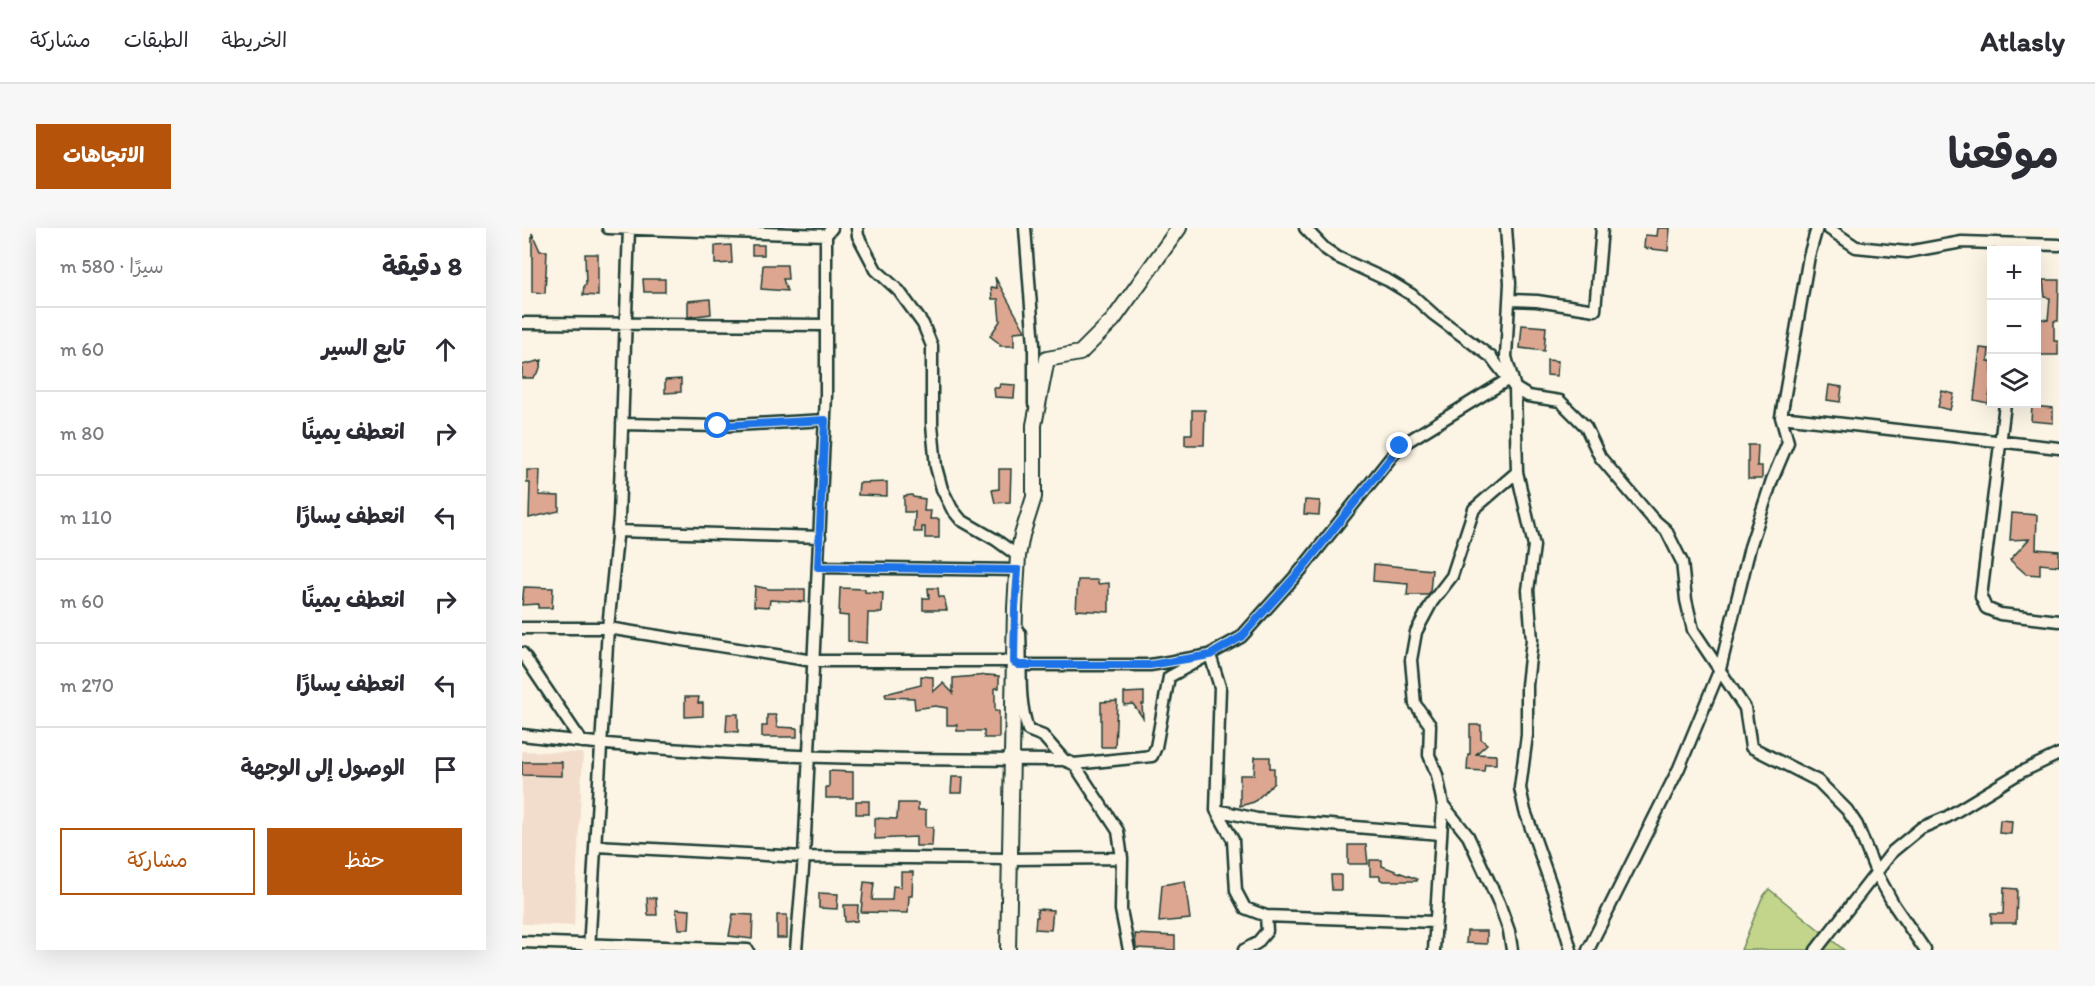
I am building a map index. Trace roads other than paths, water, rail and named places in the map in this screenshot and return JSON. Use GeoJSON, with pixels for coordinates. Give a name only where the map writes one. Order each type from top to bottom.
{"type":"FeatureCollection","features":[{"type":"Feature","properties":{"kind":"street"},"geometry":{"type":"LineString","coordinates":[[609,228],[829,232],[820,537],[807,756],[804,857],[796,950]]}},
{"type":"Feature","properties":{"kind":"street"},"geometry":{"type":"LineString","coordinates":[[589,948],[608,628],[617,531],[628,228]]}},
{"type":"Feature","properties":{"kind":"street"},"geometry":{"type":"LineString","coordinates":[[857,228],[858,237],[876,270],[899,291],[923,324],[932,346],[932,425],[936,467],[942,489],[952,510],[961,520],[996,540],[1018,563]]}},
{"type":"Feature","properties":{"kind":"street"},"geometry":{"type":"LineString","coordinates":[[1025,228],[1034,345],[1034,497],[1022,535],[1015,608],[1021,710],[1028,730],[1043,736],[1069,762],[1118,831],[1122,858],[1121,910],[1129,950]]}},
{"type":"Feature","properties":{"kind":"street"},"geometry":{"type":"LineString","coordinates":[[1034,425],[1047,359],[1080,353],[1113,320],[1179,228]]}},
{"type":"Feature","properties":{"kind":"street"},"geometry":{"type":"LineString","coordinates":[[1305,228],[1324,248],[1337,257],[1389,281],[1412,295],[1491,357],[1528,396],[1560,401],[1586,427],[1600,457],[1652,518],[1666,530],[1682,562],[1686,600],[1693,630],[1745,708],[1751,747],[1779,763],[1800,771],[1826,787],[1847,810],[1857,825],[1876,872],[1894,906],[1925,950]]}},
{"type":"Feature","properties":{"kind":"street"},"geometry":{"type":"LineString","coordinates":[[1506,228],[1510,283],[1506,357],[1512,381],[1517,472],[1534,546],[1528,590],[1533,640],[1527,685],[1527,735],[1520,788],[1525,811],[1571,950]]}},
{"type":"Feature","properties":{"kind":"street"},"geometry":{"type":"LineString","coordinates":[[1509,300],[1536,301],[1595,310],[1602,228]]}},
{"type":"Feature","properties":{"kind":"street"},"geometry":{"type":"LineString","coordinates":[[1588,950],[1680,768],[1720,669],[1750,546],[1772,480],[1788,442],[1781,417],[1809,256],[1817,228]]}},
{"type":"Feature","properties":{"kind":"street"},"geometry":{"type":"LineString","coordinates":[[1828,228],[1856,247],[1907,252],[1962,242],[2005,246]]}},
{"type":"Feature","properties":{"kind":"street"},"geometry":{"type":"LineString","coordinates":[[2038,246],[2059,245]]}},
{"type":"Feature","properties":{"kind":"street"},"geometry":{"type":"LineString","coordinates":[[522,323],[826,325]]}},
{"type":"Feature","properties":{"kind":"street"},"geometry":{"type":"LineString","coordinates":[[522,735],[601,744],[807,756],[1069,762],[1152,756],[1156,747],[1169,677],[1241,637],[1301,570],[1400,446],[1512,381]]}},
{"type":"Feature","properties":{"kind":"street"},"geometry":{"type":"LineString","coordinates":[[2006,408],[1981,597],[1986,608],[2000,614],[2059,621]]}},
{"type":"Feature","properties":{"kind":"street"},"geometry":{"type":"LineString","coordinates":[[1781,417],[2059,448]]}},
{"type":"Feature","properties":{"kind":"street"},"geometry":{"type":"LineString","coordinates":[[622,424],[718,426],[825,420]]}},
{"type":"Feature","properties":{"kind":"street"},"geometry":{"type":"LineString","coordinates":[[1434,950],[1443,805],[1437,775],[1429,755],[1430,725],[1415,704],[1411,660],[1416,632],[1432,602],[1452,576],[1474,509],[1517,472]]}},
{"type":"Feature","properties":{"kind":"street"},"geometry":{"type":"LineString","coordinates":[[617,531],[820,537]]}},
{"type":"Feature","properties":{"kind":"street"},"geometry":{"type":"LineString","coordinates":[[818,567],[1018,563]]}},
{"type":"Feature","properties":{"kind":"street"},"geometry":{"type":"LineString","coordinates":[[522,628],[608,628],[813,661],[1150,665],[1210,655]]}},
{"type":"Feature","properties":{"kind":"street"},"geometry":{"type":"LineString","coordinates":[[522,653],[582,742]]}},
{"type":"Feature","properties":{"kind":"street"},"geometry":{"type":"LineString","coordinates":[[1210,655],[1220,687],[1216,810],[1233,840],[1236,891],[1245,908],[1266,916],[1435,922]]}},
{"type":"Feature","properties":{"kind":"street"},"geometry":{"type":"LineString","coordinates":[[1008,950],[1017,663]]}},
{"type":"Feature","properties":{"kind":"street"},"geometry":{"type":"LineString","coordinates":[[1815,950],[1893,851],[1921,828],[1947,817],[2021,772],[2059,754]]}},
{"type":"Feature","properties":{"kind":"street"},"geometry":{"type":"LineString","coordinates":[[1443,805],[1468,836],[1499,903],[1509,931],[1512,950]]}},
{"type":"Feature","properties":{"kind":"street"},"geometry":{"type":"LineString","coordinates":[[1216,810],[1257,819],[1441,834]]}},
{"type":"Feature","properties":{"kind":"street"},"geometry":{"type":"LineString","coordinates":[[596,846],[804,857],[1010,860],[1122,858]]}},
{"type":"Feature","properties":{"kind":"street"},"geometry":{"type":"LineString","coordinates":[[1244,950],[1257,943],[1267,931],[1266,916]]}},
{"type":"Feature","properties":{"kind":"street"},"geometry":{"type":"LineString","coordinates":[[522,942],[589,948],[748,950]]}}]}
